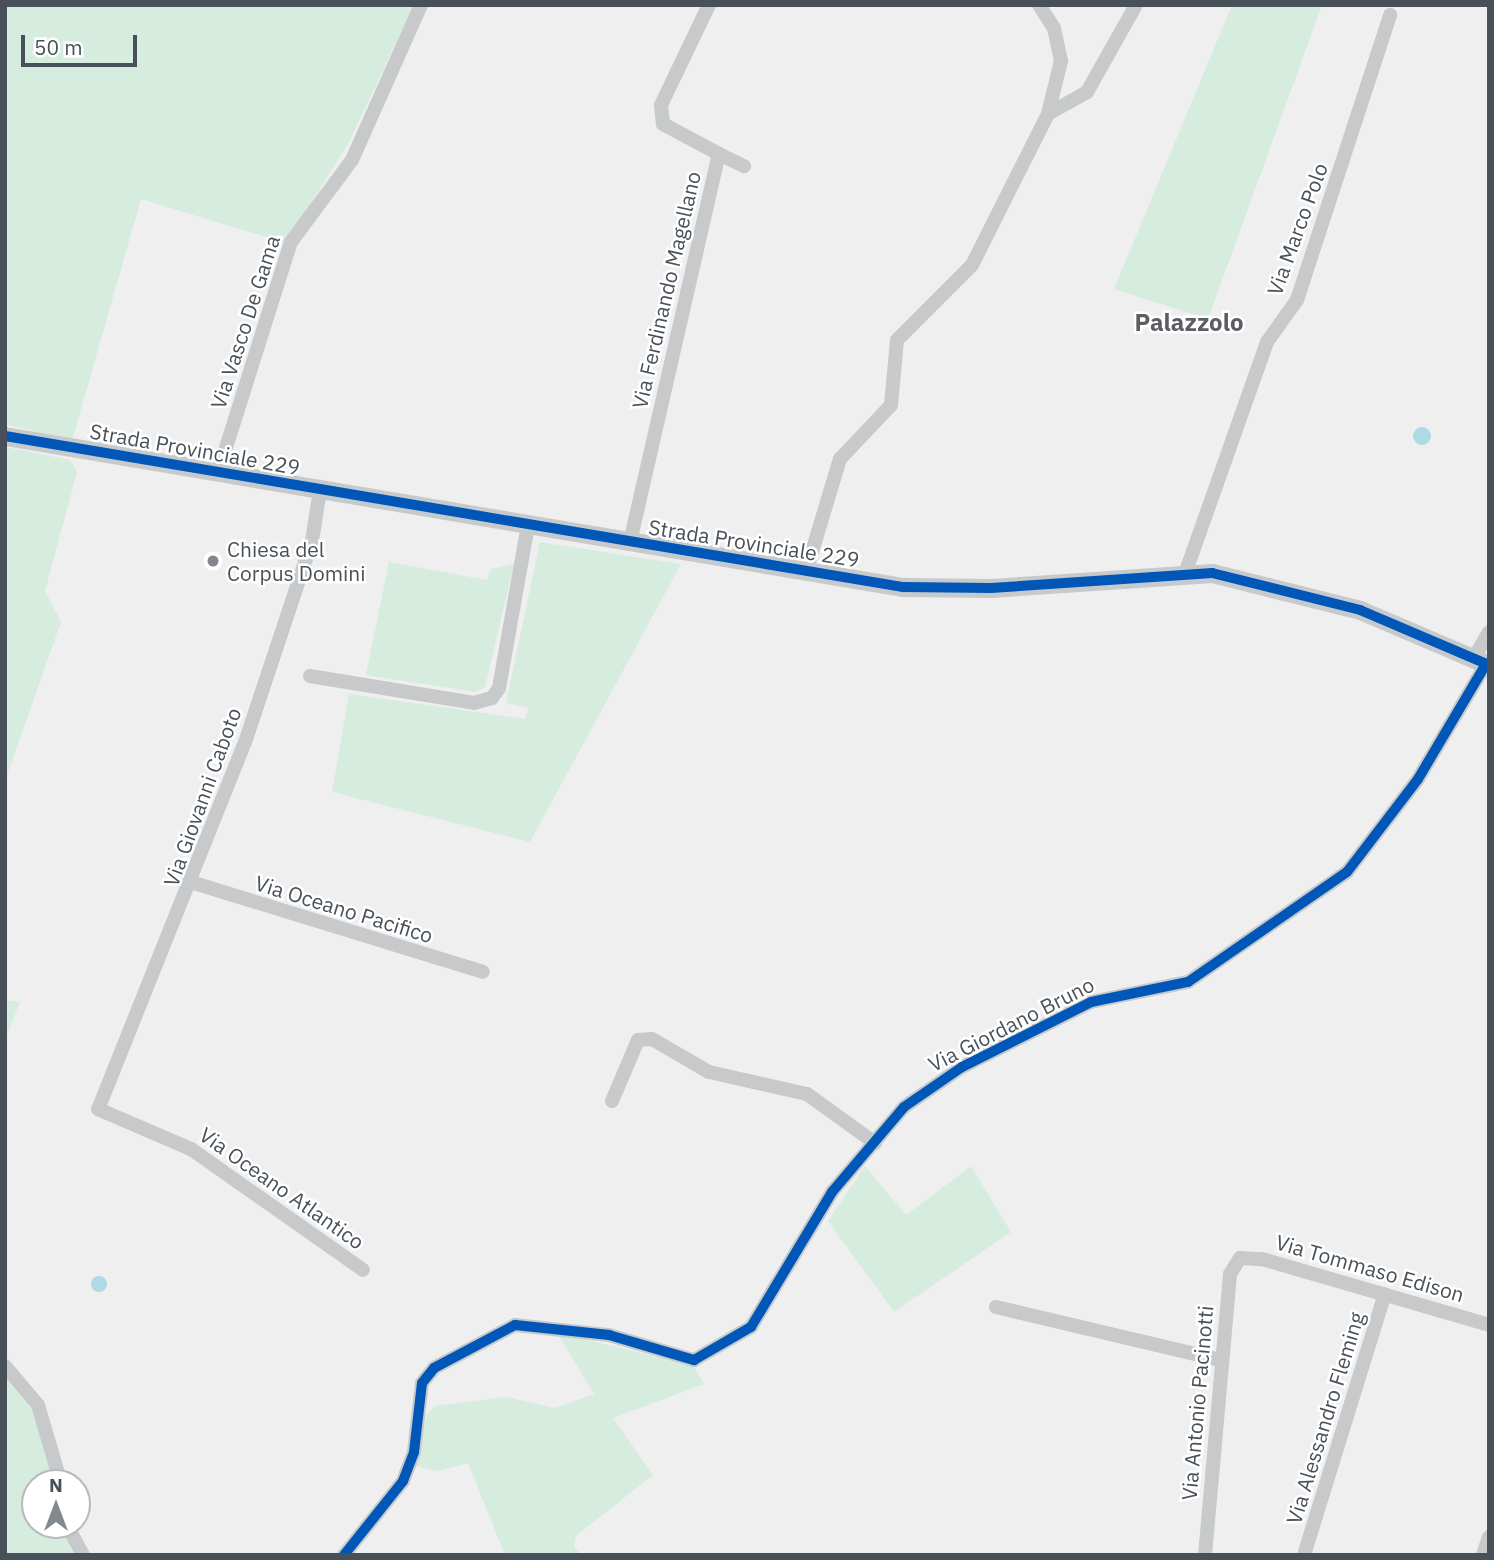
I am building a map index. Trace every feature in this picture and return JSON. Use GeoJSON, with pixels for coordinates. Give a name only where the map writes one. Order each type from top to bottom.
{"type":"FeatureCollection","features":[{"type":"Feature","properties":{"kind":"street","name":"Via Vasco De Gama"},"geometry":{"type":"LineString","coordinates":[[218,472],[290,242],[352,160],[421,5]]}},
{"type":"Feature","properties":{"kind":"street","name":"Via Ferdinando Magellano"},"geometry":{"type":"LineString","coordinates":[[630,542],[719,154],[663,124],[660,116],[709,5]]}},
{"type":"Feature","properties":{"kind":"street"},"geometry":{"type":"LineString","coordinates":[[806,572],[840,459],[891,405],[897,340],[972,265],[1048,114],[1061,61],[1054,28],[1039,5]]}},
{"type":"Feature","properties":{"kind":"street"},"geometry":{"type":"LineString","coordinates":[[1048,114],[1087,92],[1136,5]]}},
{"type":"Feature","properties":{"kind":"street","name":"Via Marco Polo"},"geometry":{"type":"LineString","coordinates":[[1186,571],[1267,342],[1297,300],[1390,15]]}},
{"type":"Feature","properties":{"kind":"street"},"geometry":{"type":"LineString","coordinates":[[719,154],[744,166]]}},
{"type":"Feature","properties":{"kind":"street","name":"Strada Provinciale 229"},"geometry":{"type":"LineString","coordinates":[[5,436],[806,572],[944,589],[1186,571],[1360,610],[1483,663]]}},
{"type":"Feature","properties":{"kind":"street","name":"Via Giovanni Caboto"},"geometry":{"type":"LineString","coordinates":[[98,1109],[194,883],[312,541],[320,490]]}},
{"type":"Feature","properties":{"kind":"street"},"geometry":{"type":"LineString","coordinates":[[310,676],[474,703],[492,698],[499,688],[528,525]]}},
{"type":"Feature","properties":{"kind":"street","name":"Via Giordano Bruno"},"geometry":{"type":"LineString","coordinates":[[344,1555],[403,1481],[414,1452],[422,1383],[434,1368],[514,1325],[609,1335],[683,1359],[708,1356],[763,1313],[832,1192],[904,1107],[962,1067],[1091,1002],[1188,982],[1346,872],[1418,779],[1483,663],[1489,632]]}},
{"type":"Feature","properties":{"kind":"street","name":"Via Oceano Pacifico"},"geometry":{"type":"LineString","coordinates":[[194,883],[483,972]]}},
{"type":"Feature","properties":{"kind":"street"},"geometry":{"type":"LineString","coordinates":[[612,1101],[638,1040],[652,1039],[709,1072],[807,1094],[875,1143]]}},
{"type":"Feature","properties":{"kind":"street","name":"Via Oceano Atlantico"},"geometry":{"type":"LineString","coordinates":[[98,1109],[191,1149],[363,1270]]}},
{"type":"Feature","properties":{"kind":"street","name":"Via Tommaso Edison"},"geometry":{"type":"LineString","coordinates":[[1240,1258],[1385,1294],[1489,1325]]}},
{"type":"Feature","properties":{"kind":"street","name":"Via Antonio Pacinotti"},"geometry":{"type":"LineString","coordinates":[[1205,1555],[1220,1360],[1230,1274],[1240,1258]]}},
{"type":"Feature","properties":{"kind":"street","name":"Via Alessandro Fleming"},"geometry":{"type":"LineString","coordinates":[[1304,1555],[1385,1294]]}},
{"type":"Feature","properties":{"kind":"street"},"geometry":{"type":"LineString","coordinates":[[996,1307],[1220,1360]]}},
{"type":"Feature","properties":{"kind":"street"},"geometry":{"type":"LineString","coordinates":[[5,1366],[38,1405],[57,1469]]}},
{"type":"Feature","properties":{"kind":"street"},"geometry":{"type":"LineString","coordinates":[[1483,1555],[1489,1537]]}},
{"type":"Feature","properties":{"kind":"street"},"geometry":{"type":"LineString","coordinates":[[74,1539],[83,1555]]}},
{"type":"Feature","properties":{"kind":"green space"},"geometry":{"type":"Polygon","coordinates":[[[5,5],[414,5],[348,144],[286,243],[141,199],[72,441],[5,424],[5,5]]]}},
{"type":"Feature","properties":{"kind":"green space"},"geometry":{"type":"Polygon","coordinates":[[[1232,5],[1322,5],[1208,319],[1114,289],[1232,5]]]}},
{"type":"Feature","properties":{"kind":"green space"},"geometry":{"type":"Polygon","coordinates":[[[5,447],[70,460],[77,472],[45,591],[61,622],[5,781],[5,447]]]}},
{"type":"Feature","properties":{"kind":"green space"},"geometry":{"type":"Polygon","coordinates":[[[540,542],[681,564],[530,842],[332,792],[349,694],[525,719],[529,708],[506,703],[540,542]]]}},
{"type":"Feature","properties":{"kind":"green space"},"geometry":{"type":"Polygon","coordinates":[[[389,562],[487,580],[491,569],[514,564],[485,687],[475,692],[366,675],[389,562]]]}},
{"type":"Feature","properties":{"kind":"green space"},"geometry":{"type":"Polygon","coordinates":[[[5,1000],[20,1002],[5,1040],[5,1000]]]}},
{"type":"Feature","properties":{"kind":"green space"},"geometry":{"type":"Polygon","coordinates":[[[865,1166],[906,1215],[971,1166],[1011,1232],[894,1312],[828,1221],[865,1166]]]}},
{"type":"Feature","properties":{"kind":"green space"},"geometry":{"type":"Polygon","coordinates":[[[557,1333],[693,1365],[704,1384],[613,1418],[653,1475],[576,1536],[574,1548],[583,1555],[505,1555],[468,1463],[438,1471],[415,1466],[427,1414],[435,1406],[506,1397],[555,1408],[594,1394],[557,1333]]]}},
{"type":"Feature","properties":{"kind":"green space"},"geometry":{"type":"Polygon","coordinates":[[[5,1378],[32,1410],[52,1469],[21,1469],[21,1539],[67,1539],[74,1555],[5,1555],[5,1378]]]}},
{"type":"Feature","properties":{"kind":"water"},"geometry":{"type":"Polygon","coordinates":[[[1418,427],[1426,427],[1431,436],[1429,443],[1418,445],[1413,440],[1413,432],[1418,427]]]}},
{"type":"Feature","properties":{"kind":"water"},"geometry":{"type":"Polygon","coordinates":[[[96,1276],[102,1276],[107,1284],[105,1290],[96,1292],[91,1287],[91,1281],[96,1276]]]}},
{"type":"Feature","properties":{"kind":"cycle path"},"geometry":{"type":"LineString","coordinates":[[5,436],[903,587],[991,588],[1212,573],[1360,610],[1489,665]]}},
{"type":"Feature","properties":{"kind":"cycle path"},"geometry":{"type":"LineString","coordinates":[[344,1555],[403,1481],[414,1452],[422,1383],[434,1368],[515,1325],[609,1335],[694,1360],[751,1327],[832,1192],[904,1107],[962,1067],[1091,1002],[1188,982],[1347,872],[1418,779],[1486,664]]}},
{"type":"Feature","properties":{"kind":"place","name":"Chiesa del Corpus Domini"},"geometry":{"type":"Point","coordinates":[213,561]}},
{"type":"Feature","properties":{"kind":"district","name":"Palazzolo"},"geometry":{"type":"Point","coordinates":[1189,323]}}]}
